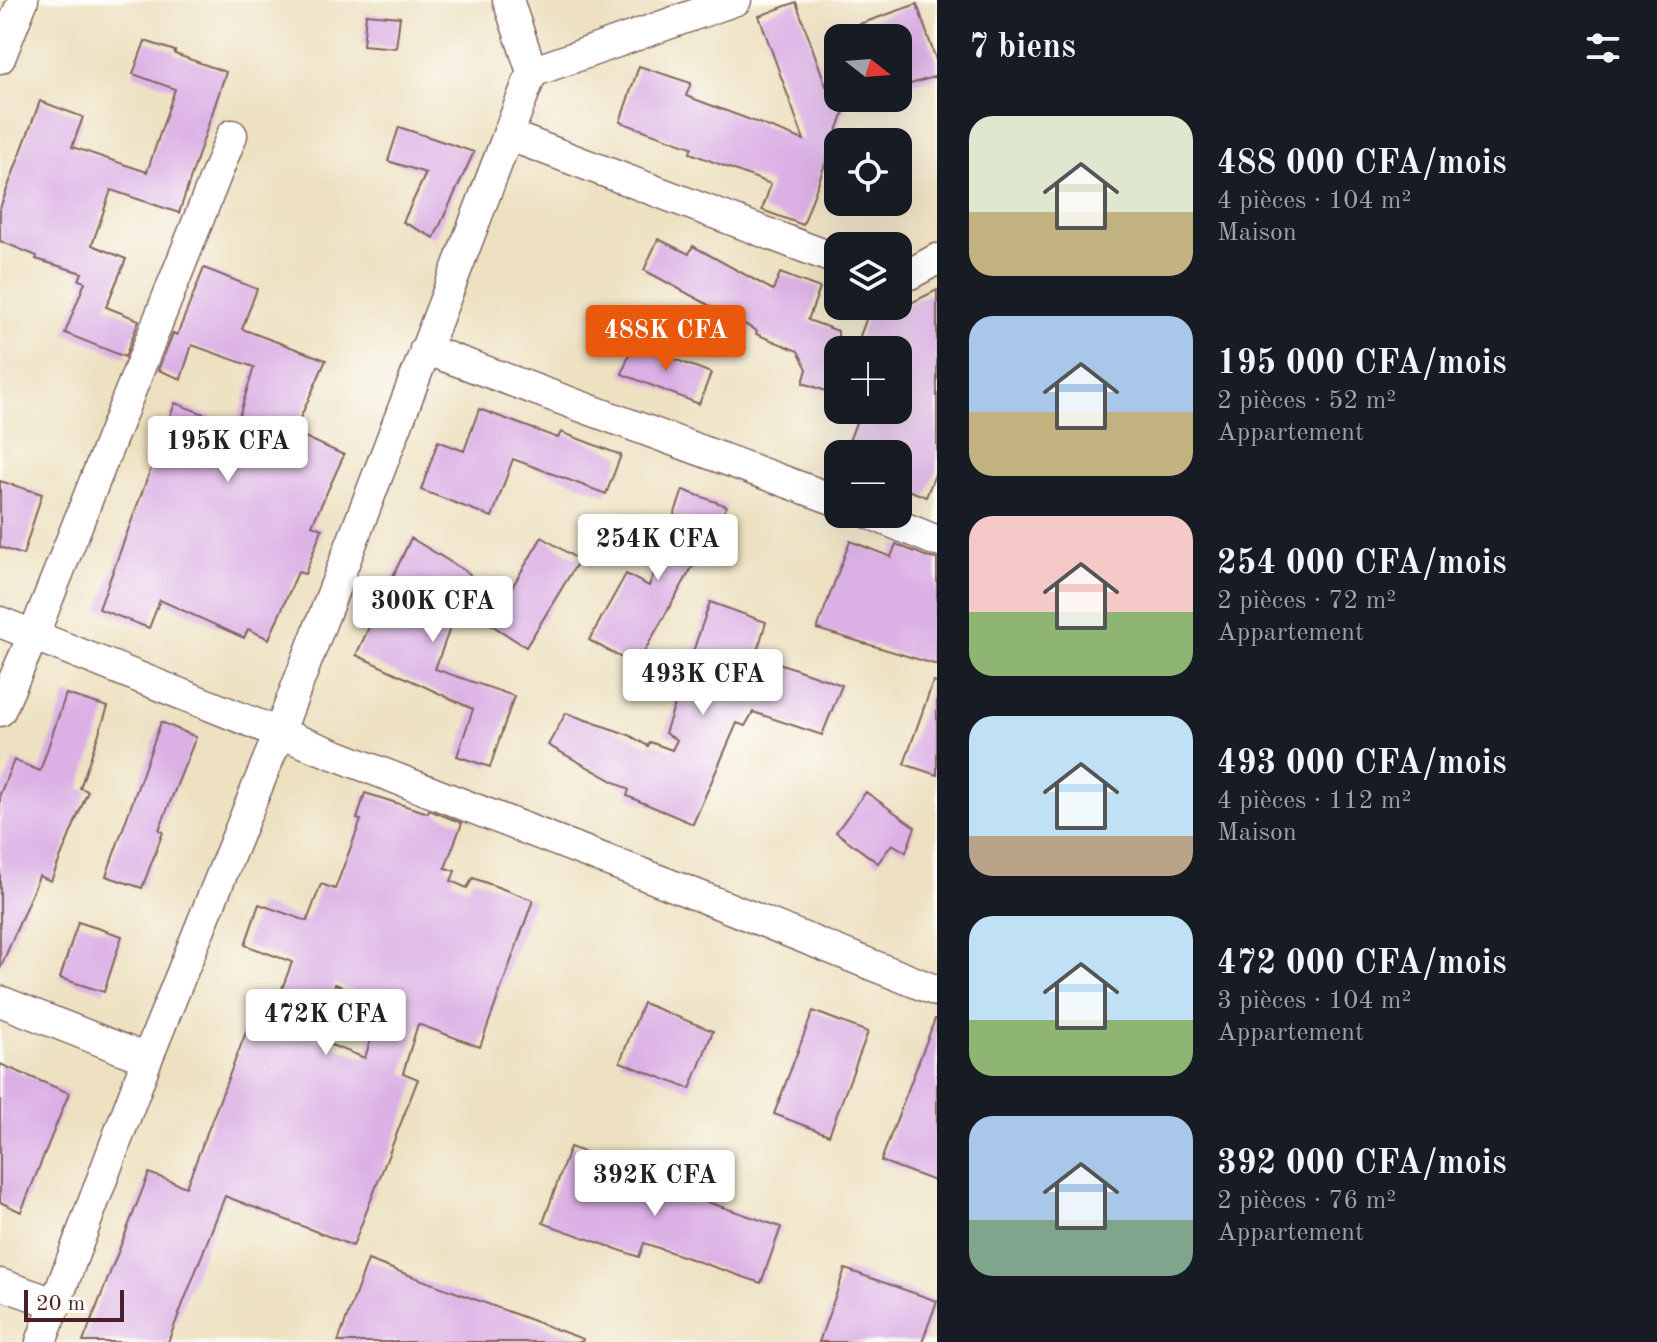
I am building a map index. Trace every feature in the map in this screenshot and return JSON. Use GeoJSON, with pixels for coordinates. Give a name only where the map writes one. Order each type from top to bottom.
{"type":"FeatureCollection","features":[{"type":"Feature","properties":{"kind":"street"},"geometry":{"type":"LineString","coordinates":[[0,58],[23,0]]}},
{"type":"Feature","properties":{"kind":"street"},"geometry":{"type":"LineString","coordinates":[[41,1342],[147,1059],[279,733],[532,72],[508,0]]}},
{"type":"Feature","properties":{"kind":"street"},"geometry":{"type":"LineString","coordinates":[[532,72],[736,0]]}},
{"type":"Feature","properties":{"kind":"street"},"geometry":{"type":"LineString","coordinates":[[0,711],[34,634],[232,135]]}},
{"type":"Feature","properties":{"kind":"street"},"geometry":{"type":"LineString","coordinates":[[508,135],[824,255]]}},
{"type":"Feature","properties":{"kind":"street"},"geometry":{"type":"LineString","coordinates":[[912,273],[937,259]]}},
{"type":"Feature","properties":{"kind":"street"},"geometry":{"type":"LineString","coordinates":[[425,349],[824,496]]}},
{"type":"Feature","properties":{"kind":"street"},"geometry":{"type":"LineString","coordinates":[[905,528],[937,541]]}},
{"type":"Feature","properties":{"kind":"street"},"geometry":{"type":"LineString","coordinates":[[0,622],[937,991]]}},
{"type":"Feature","properties":{"kind":"street"},"geometry":{"type":"LineString","coordinates":[[0,1001],[147,1059]]}},
{"type":"Feature","properties":{"kind":"street"},"geometry":{"type":"LineString","coordinates":[[0,1284],[57,1304]]}},
{"type":"Feature","properties":{"kind":"building"},"geometry":{"type":"Polygon","coordinates":[[[796,2],[824,80],[824,112],[844,112],[838,128],[824,128],[824,167],[803,225],[762,210],[771,184],[690,153],[692,147],[620,122],[639,66],[691,83],[686,96],[804,140],[759,16],[796,2]]]}},
{"type":"Feature","properties":{"kind":"building"},"geometry":{"type":"Polygon","coordinates":[[[917,4],[937,63],[937,76],[912,84],[912,24],[860,24],[917,4]]]}},
{"type":"Feature","properties":{"kind":"building"},"geometry":{"type":"Polygon","coordinates":[[[366,14],[400,17],[396,48],[363,45],[366,14]]]}},
{"type":"Feature","properties":{"kind":"building"},"geometry":{"type":"Polygon","coordinates":[[[145,41],[226,72],[179,213],[111,190],[92,245],[126,259],[106,307],[139,320],[125,357],[65,333],[85,282],[79,280],[82,273],[36,259],[37,256],[0,241],[0,208],[40,101],[83,117],[72,147],[147,172],[175,89],[133,74],[145,41]]]}},
{"type":"Feature","properties":{"kind":"building"},"geometry":{"type":"Polygon","coordinates":[[[399,127],[474,152],[434,238],[403,222],[426,173],[388,161],[399,127]]]}},
{"type":"Feature","properties":{"kind":"building"},"geometry":{"type":"Polygon","coordinates":[[[658,239],[689,254],[693,246],[773,290],[780,273],[820,288],[808,320],[838,331],[838,336],[824,336],[824,390],[803,383],[807,369],[798,351],[756,334],[757,331],[644,270],[658,239]]]}},
{"type":"Feature","properties":{"kind":"building"},"geometry":{"type":"Polygon","coordinates":[[[204,268],[257,289],[242,329],[326,360],[294,432],[344,455],[312,525],[322,529],[305,574],[298,572],[269,639],[248,629],[244,638],[160,600],[149,628],[99,609],[175,403],[236,426],[254,367],[192,345],[181,379],[158,370],[173,333],[177,335],[204,268]]]}},
{"type":"Feature","properties":{"kind":"building"},"geometry":{"type":"Polygon","coordinates":[[[937,290],[937,469],[926,497],[912,492],[912,440],[849,440],[856,424],[912,424],[912,336],[860,336],[866,320],[912,320],[912,302],[937,290]]]}},
{"type":"Feature","properties":{"kind":"building"},"geometry":{"type":"Polygon","coordinates":[[[633,343],[711,373],[699,404],[622,374],[633,343]]]}},
{"type":"Feature","properties":{"kind":"building"},"geometry":{"type":"Polygon","coordinates":[[[479,409],[558,438],[561,432],[621,455],[606,494],[513,459],[492,517],[421,490],[438,441],[464,451],[479,409]]]}},
{"type":"Feature","properties":{"kind":"building"},"geometry":{"type":"Polygon","coordinates":[[[0,481],[42,494],[23,555],[0,547],[0,481]]]}},
{"type":"Feature","properties":{"kind":"building"},"geometry":{"type":"Polygon","coordinates":[[[683,490],[727,506],[636,666],[589,640],[626,574],[649,586],[683,490]]]}},
{"type":"Feature","properties":{"kind":"building"},"geometry":{"type":"Polygon","coordinates":[[[542,537],[579,560],[526,647],[490,624],[542,537]]]}},
{"type":"Feature","properties":{"kind":"building"},"geometry":{"type":"Polygon","coordinates":[[[411,538],[470,574],[435,669],[514,696],[490,767],[457,756],[473,709],[356,655],[411,538]]]}},
{"type":"Feature","properties":{"kind":"building"},"geometry":{"type":"Polygon","coordinates":[[[850,541],[891,557],[896,544],[937,559],[937,665],[817,629],[850,541]]]}},
{"type":"Feature","properties":{"kind":"building"},"geometry":{"type":"Polygon","coordinates":[[[710,602],[766,622],[756,655],[842,685],[822,735],[753,712],[745,726],[737,723],[693,824],[627,796],[629,790],[548,745],[566,713],[629,735],[648,746],[650,742],[672,750],[677,740],[665,733],[710,602]]]}},
{"type":"Feature","properties":{"kind":"building"},"geometry":{"type":"Polygon","coordinates":[[[933,682],[937,683],[937,775],[904,764],[933,682]]]}},
{"type":"Feature","properties":{"kind":"building"},"geometry":{"type":"Polygon","coordinates":[[[66,694],[108,707],[80,788],[88,791],[51,881],[39,876],[0,969],[0,794],[14,760],[40,771],[66,694]]]}},
{"type":"Feature","properties":{"kind":"building"},"geometry":{"type":"Polygon","coordinates":[[[161,722],[196,737],[159,830],[163,832],[142,888],[106,876],[161,722]]]}},
{"type":"Feature","properties":{"kind":"building"},"geometry":{"type":"Polygon","coordinates":[[[866,792],[915,827],[906,852],[892,844],[878,863],[836,832],[866,792]]]}},
{"type":"Feature","properties":{"kind":"building"},"geometry":{"type":"Polygon","coordinates":[[[365,793],[428,813],[429,810],[462,823],[445,868],[455,871],[451,881],[467,888],[473,878],[533,900],[480,1047],[418,1024],[403,1073],[418,1079],[353,1246],[225,1196],[168,1342],[83,1342],[149,1173],[186,1187],[253,1014],[270,1021],[292,962],[245,945],[259,904],[307,921],[321,884],[335,889],[361,820],[357,819],[365,793]],[[335,984],[315,1039],[365,1058],[382,1002],[335,984]]]}},
{"type":"Feature","properties":{"kind":"building"},"geometry":{"type":"Polygon","coordinates":[[[78,922],[122,936],[104,992],[60,978],[78,922]]]}},
{"type":"Feature","properties":{"kind":"building"},"geometry":{"type":"Polygon","coordinates":[[[643,1003],[713,1031],[690,1089],[620,1062],[643,1003]]]}},
{"type":"Feature","properties":{"kind":"building"},"geometry":{"type":"Polygon","coordinates":[[[813,1011],[868,1032],[829,1135],[774,1114],[813,1011]]]}},
{"type":"Feature","properties":{"kind":"building"},"geometry":{"type":"Polygon","coordinates":[[[937,1019],[937,1182],[881,1161],[937,1019]]]}},
{"type":"Feature","properties":{"kind":"building"},"geometry":{"type":"Polygon","coordinates":[[[0,1064],[69,1093],[21,1212],[0,1202],[0,1064]]]}},
{"type":"Feature","properties":{"kind":"building"},"geometry":{"type":"Polygon","coordinates":[[[570,1147],[665,1181],[663,1187],[781,1227],[761,1283],[644,1243],[639,1257],[543,1223],[570,1147]]]}},
{"type":"Feature","properties":{"kind":"building"},"geometry":{"type":"Polygon","coordinates":[[[368,1260],[583,1339],[582,1342],[338,1342],[368,1260]]]}},
{"type":"Feature","properties":{"kind":"building"},"geometry":{"type":"Polygon","coordinates":[[[845,1269],[937,1301],[922,1342],[819,1342],[845,1269]]]}}]}
